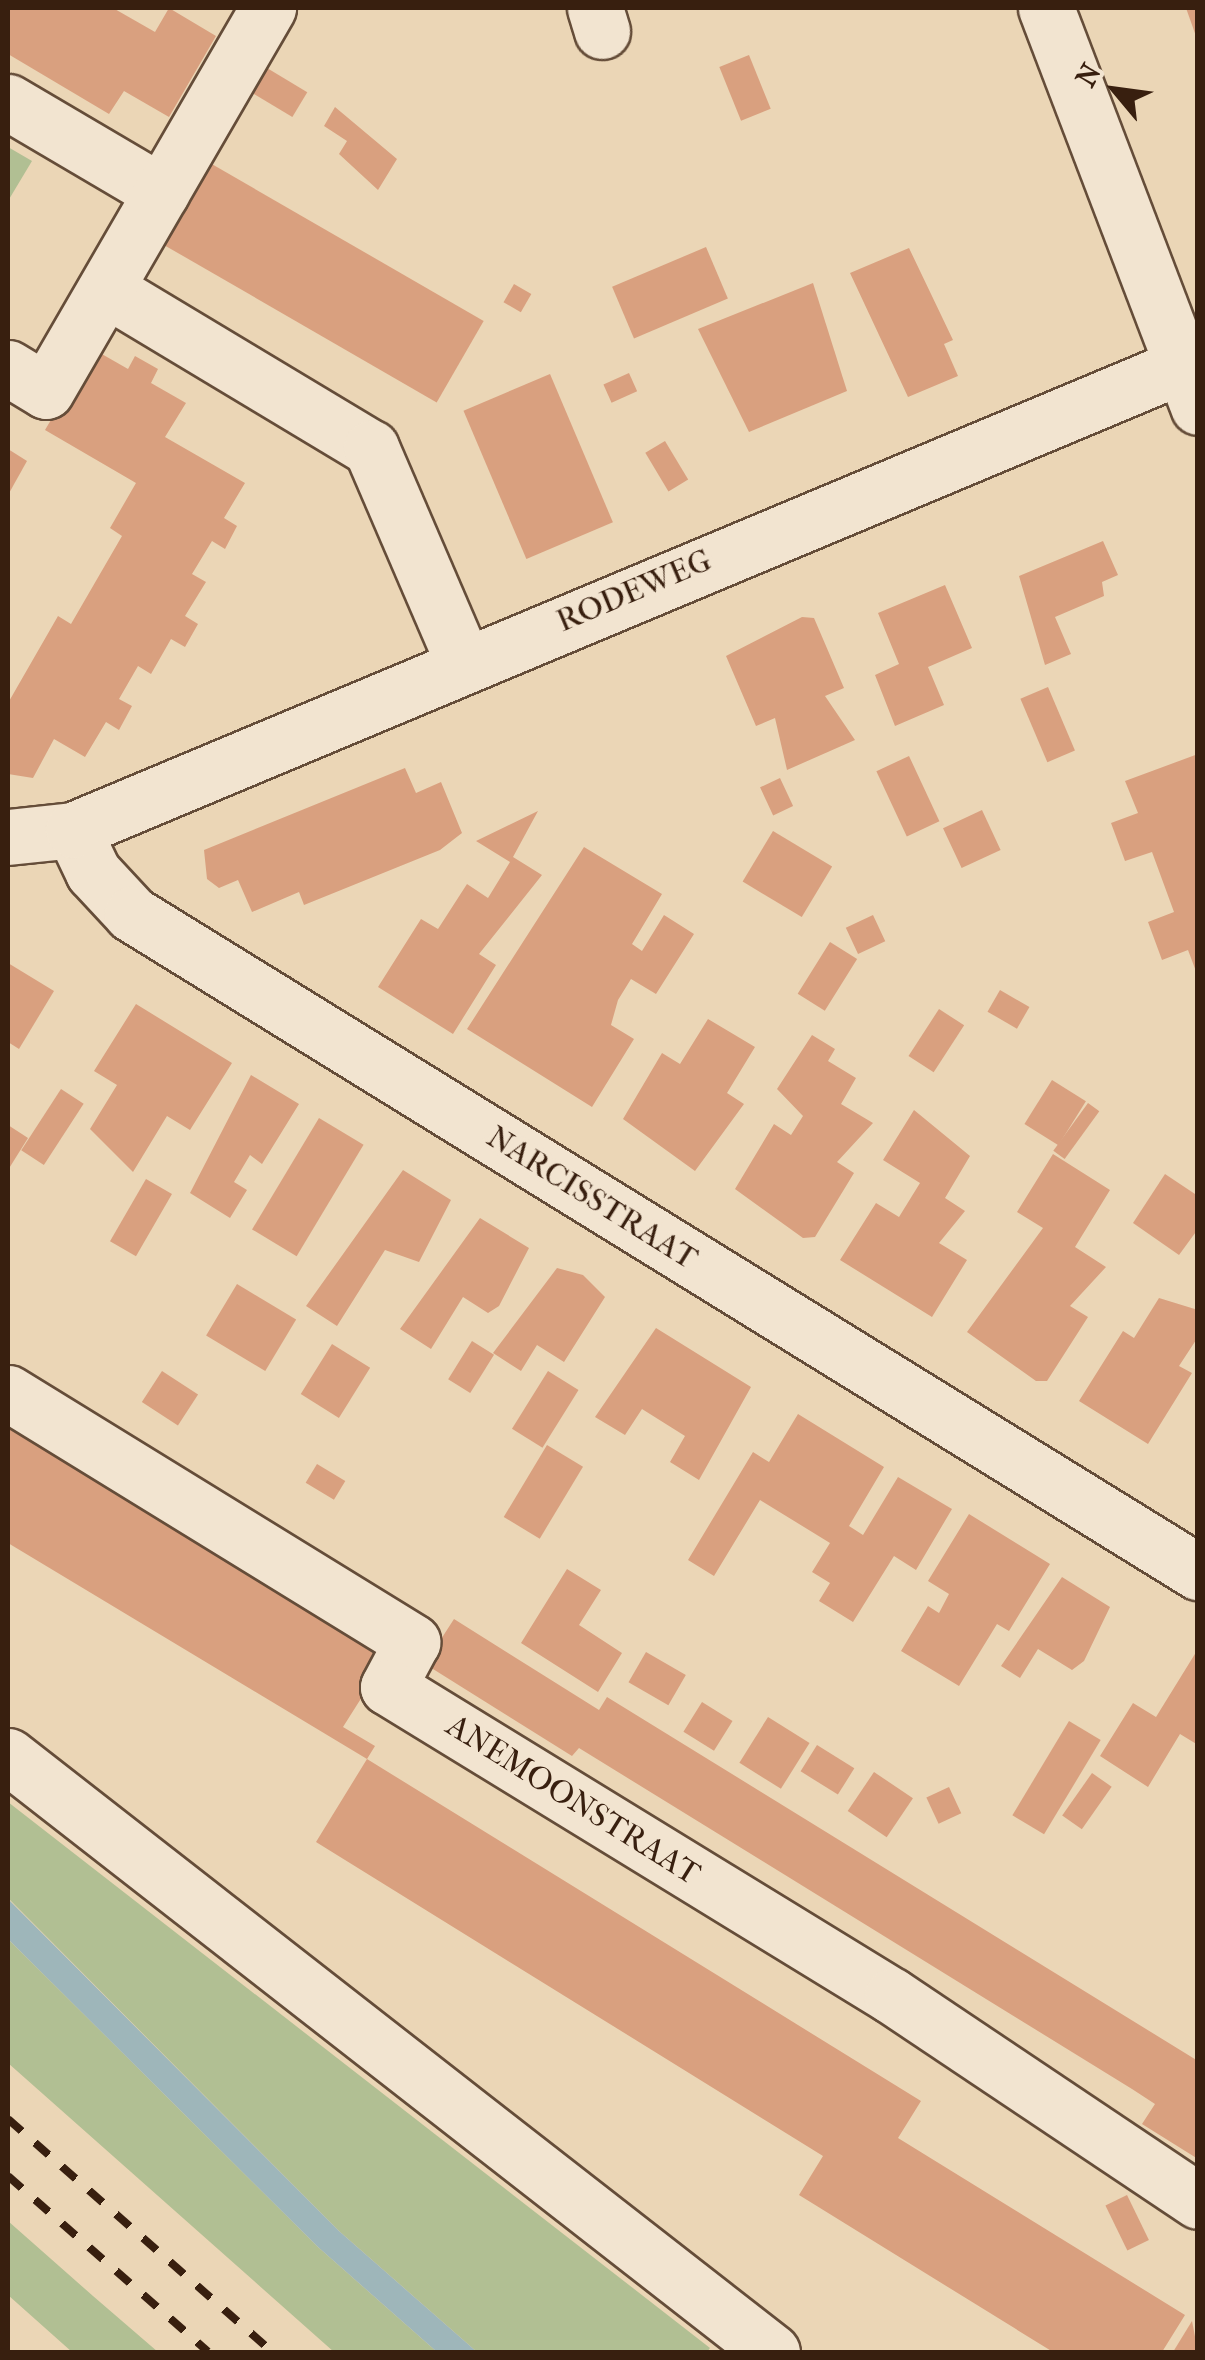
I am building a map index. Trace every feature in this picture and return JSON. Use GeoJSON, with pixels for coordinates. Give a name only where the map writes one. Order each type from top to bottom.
{"type":"FeatureCollection","features":[{"type":"Feature","properties":{"kind":"street"},"geometry":{"type":"LineString","coordinates":[[8,368],[46,391],[268,8]]}},
{"type":"Feature","properties":{"kind":"street"},"geometry":{"type":"LineString","coordinates":[[1046,8],[1193,377]]}},
{"type":"Feature","properties":{"kind":"street"},"geometry":{"type":"LineString","coordinates":[[8,102],[161,192]]}},
{"type":"Feature","properties":{"kind":"street"},"geometry":{"type":"LineString","coordinates":[[106,290],[370,448],[463,662]]}},
{"type":"Feature","properties":{"kind":"street","name":"RODEWEG"},"geometry":{"type":"LineString","coordinates":[[74,830],[463,662],[1193,377]]}},
{"type":"Feature","properties":{"kind":"street"},"geometry":{"type":"LineString","coordinates":[[8,837],[74,830]]}},
{"type":"Feature","properties":{"kind":"street","name":"NARCISSTRAAT"},"geometry":{"type":"LineString","coordinates":[[74,830],[93,872],[132,914],[1198,1572]]}},
{"type":"Feature","properties":{"kind":"street","name":"ANEMOONSTRAAT"},"geometry":{"type":"LineString","coordinates":[[8,1393],[412,1642],[388,1687],[892,1996],[1198,2201]]}},
{"type":"Feature","properties":{"kind":"street"},"geometry":{"type":"LineString","coordinates":[[8,1756],[772,2352]]}},
{"type":"Feature","properties":{"kind":"green space"},"geometry":{"type":"Polygon","coordinates":[[[8,147],[32,161],[8,201],[8,147]]]}},
{"type":"Feature","properties":{"kind":"green space"},"geometry":{"type":"Polygon","coordinates":[[[8,1802],[710,2348],[707,2352],[477,2352],[339,2231],[8,1898],[8,1802]]]}},
{"type":"Feature","properties":{"kind":"green space"},"geometry":{"type":"Polygon","coordinates":[[[8,1939],[318,2247],[437,2352],[334,2352],[8,2063],[8,1939]]]}},
{"type":"Feature","properties":{"kind":"green space"},"geometry":{"type":"Polygon","coordinates":[[[8,2221],[158,2352],[72,2352],[8,2295],[8,2221]]]}},
{"type":"Feature","properties":{"kind":"water"},"geometry":{"type":"Polygon","coordinates":[[[8,1899],[339,2231],[477,2352],[437,2352],[318,2247],[8,1939],[8,1899]]]}},
{"type":"Feature","properties":{"kind":"building"},"geometry":{"type":"Polygon","coordinates":[[[8,8],[113,8],[155,32],[169,8],[216,36],[169,117],[124,91],[109,114],[8,54],[8,8]]]}},
{"type":"Feature","properties":{"kind":"building"},"geometry":{"type":"Polygon","coordinates":[[[1186,8],[1198,8],[1198,39],[1197,39],[1186,8]]]}},
{"type":"Feature","properties":{"kind":"building"},"geometry":{"type":"Polygon","coordinates":[[[749,55],[771,109],[741,121],[719,67],[749,55]]]}},
{"type":"Feature","properties":{"kind":"building"},"geometry":{"type":"Polygon","coordinates":[[[267,68],[307,92],[292,117],[252,93],[267,68]]]}},
{"type":"Feature","properties":{"kind":"building"},"geometry":{"type":"Polygon","coordinates":[[[335,107],[397,159],[378,190],[339,154],[347,141],[324,126],[335,107]]]}},
{"type":"Feature","properties":{"kind":"building"},"geometry":{"type":"Polygon","coordinates":[[[210,163],[484,321],[437,402],[163,244],[210,163]]]}},
{"type":"Feature","properties":{"kind":"building"},"geometry":{"type":"Polygon","coordinates":[[[706,247],[728,299],[634,338],[612,287],[706,247]]]}},
{"type":"Feature","properties":{"kind":"building"},"geometry":{"type":"Polygon","coordinates":[[[909,248],[953,340],[944,344],[958,376],[908,397],[850,273],[909,248]]]}},
{"type":"Feature","properties":{"kind":"building"},"geometry":{"type":"Polygon","coordinates":[[[813,283],[847,391],[749,432],[698,329],[813,283]]]}},
{"type":"Feature","properties":{"kind":"building"},"geometry":{"type":"Polygon","coordinates":[[[514,284],[531,294],[521,312],[504,302],[514,284]]]}},
{"type":"Feature","properties":{"kind":"building"},"geometry":{"type":"Polygon","coordinates":[[[93,349],[128,369],[135,356],[158,369],[151,383],[186,403],[165,437],[245,483],[224,518],[237,526],[225,549],[212,541],[192,574],[206,582],[185,616],[198,624],[185,647],[171,639],[151,674],[138,666],[119,699],[132,706],[119,730],[106,722],[85,757],[54,739],[33,778],[8,774],[8,703],[58,616],[71,624],[122,536],[110,528],[136,483],[45,430],[93,349]]]}},
{"type":"Feature","properties":{"kind":"building"},"geometry":{"type":"Polygon","coordinates":[[[629,373],[637,391],[612,403],[603,384],[629,373]]]}},
{"type":"Feature","properties":{"kind":"building"},"geometry":{"type":"Polygon","coordinates":[[[550,374],[613,522],[526,559],[463,411],[550,374]]]}},
{"type":"Feature","properties":{"kind":"building"},"geometry":{"type":"Polygon","coordinates":[[[665,441],[688,480],[668,491],[645,453],[665,441]]]}},
{"type":"Feature","properties":{"kind":"building"},"geometry":{"type":"Polygon","coordinates":[[[8,449],[27,461],[8,495],[8,449]]]}},
{"type":"Feature","properties":{"kind":"building"},"geometry":{"type":"Polygon","coordinates":[[[1103,541],[1118,575],[1102,582],[1104,596],[1055,617],[1071,654],[1045,665],[1019,576],[1103,541]]]}},
{"type":"Feature","properties":{"kind":"building"},"geometry":{"type":"Polygon","coordinates":[[[945,585],[972,648],[928,667],[944,705],[895,726],[875,675],[899,664],[878,613],[945,585]]]}},
{"type":"Feature","properties":{"kind":"building"},"geometry":{"type":"Polygon","coordinates":[[[802,617],[814,618],[844,688],[825,696],[855,740],[787,770],[775,718],[756,726],[726,656],[802,617]]]}},
{"type":"Feature","properties":{"kind":"building"},"geometry":{"type":"Polygon","coordinates":[[[1048,687],[1075,751],[1047,762],[1020,699],[1048,687]]]}},
{"type":"Feature","properties":{"kind":"building"},"geometry":{"type":"Polygon","coordinates":[[[1198,754],[1197,974],[1188,950],[1162,960],[1148,922],[1174,912],[1152,852],[1125,861],[1111,823],[1138,813],[1125,781],[1198,754]]]}},
{"type":"Feature","properties":{"kind":"building"},"geometry":{"type":"Polygon","coordinates":[[[909,756],[939,821],[907,836],[876,771],[909,756]]]}},
{"type":"Feature","properties":{"kind":"building"},"geometry":{"type":"Polygon","coordinates":[[[405,768],[416,793],[441,782],[462,833],[440,850],[304,905],[299,892],[252,912],[238,880],[219,888],[207,879],[204,850],[405,768]]]}},
{"type":"Feature","properties":{"kind":"building"},"geometry":{"type":"Polygon","coordinates":[[[780,778],[793,806],[773,815],[760,787],[780,778]]]}},
{"type":"Feature","properties":{"kind":"building"},"geometry":{"type":"Polygon","coordinates":[[[982,810],[1001,850],[962,868],[943,828],[982,810]]]}},
{"type":"Feature","properties":{"kind":"building"},"geometry":{"type":"Polygon","coordinates":[[[538,811],[513,857],[542,875],[479,954],[496,965],[453,1034],[378,987],[421,919],[438,929],[467,884],[488,898],[510,862],[476,841],[538,811]]]}},
{"type":"Feature","properties":{"kind":"building"},"geometry":{"type":"Polygon","coordinates":[[[773,831],[832,867],[802,917],[743,882],[773,831]]]}},
{"type":"Feature","properties":{"kind":"building"},"geometry":{"type":"Polygon","coordinates":[[[584,847],[662,894],[632,944],[642,951],[664,915],[694,934],[656,994],[631,979],[618,1000],[611,1025],[634,1039],[592,1107],[467,1029],[584,847]]]}},
{"type":"Feature","properties":{"kind":"building"},"geometry":{"type":"Polygon","coordinates":[[[873,915],[885,941],[858,954],[846,928],[873,915]]]}},
{"type":"Feature","properties":{"kind":"building"},"geometry":{"type":"Polygon","coordinates":[[[830,942],[857,959],[825,1011],[798,994],[830,942]]]}},
{"type":"Feature","properties":{"kind":"building"},"geometry":{"type":"Polygon","coordinates":[[[8,963],[54,991],[19,1049],[8,1042],[8,963]]]}},
{"type":"Feature","properties":{"kind":"building"},"geometry":{"type":"Polygon","coordinates":[[[1000,990],[1029,1007],[1017,1029],[988,1012],[1000,990]]]}},
{"type":"Feature","properties":{"kind":"building"},"geometry":{"type":"Polygon","coordinates":[[[136,1004],[232,1063],[190,1130],[167,1116],[133,1172],[90,1129],[117,1085],[94,1071],[136,1004]]]}},
{"type":"Feature","properties":{"kind":"building"},"geometry":{"type":"Polygon","coordinates":[[[939,1009],[964,1025],[934,1072],[909,1056],[939,1009]]]}},
{"type":"Feature","properties":{"kind":"building"},"geometry":{"type":"Polygon","coordinates":[[[708,1019],[755,1047],[727,1093],[744,1104],[695,1171],[623,1119],[662,1053],[680,1064],[708,1019]]]}},
{"type":"Feature","properties":{"kind":"building"},"geometry":{"type":"Polygon","coordinates":[[[812,1035],[835,1049],[828,1061],[856,1078],[841,1104],[873,1123],[837,1162],[854,1173],[815,1237],[803,1238],[735,1189],[774,1124],[791,1135],[803,1116],[777,1089],[812,1035]]]}},
{"type":"Feature","properties":{"kind":"building"},"geometry":{"type":"Polygon","coordinates":[[[251,1075],[299,1104],[262,1164],[250,1155],[234,1182],[247,1190],[230,1218],[190,1193],[251,1075]]]}},
{"type":"Feature","properties":{"kind":"building"},"geometry":{"type":"Polygon","coordinates":[[[1052,1080],[1086,1101],[1058,1145],[1024,1124],[1052,1080]]]}},
{"type":"Feature","properties":{"kind":"building"},"geometry":{"type":"Polygon","coordinates":[[[61,1089],[84,1104],[44,1165],[21,1150],[61,1089]]]}},
{"type":"Feature","properties":{"kind":"building"},"geometry":{"type":"Polygon","coordinates":[[[1088,1103],[1099,1111],[1065,1159],[1053,1151],[1088,1103]]]}},
{"type":"Feature","properties":{"kind":"building"},"geometry":{"type":"Polygon","coordinates":[[[914,1110],[970,1156],[945,1198],[965,1211],[939,1243],[967,1260],[932,1317],[840,1260],[876,1203],[899,1217],[920,1183],[883,1160],[914,1110]]]}},
{"type":"Feature","properties":{"kind":"building"},"geometry":{"type":"Polygon","coordinates":[[[319,1118],[364,1145],[297,1256],[252,1229],[319,1118]]]}},
{"type":"Feature","properties":{"kind":"building"},"geometry":{"type":"Polygon","coordinates":[[[8,1125],[28,1138],[8,1170],[8,1125]]]}},
{"type":"Feature","properties":{"kind":"building"},"geometry":{"type":"Polygon","coordinates":[[[1053,1154],[1110,1190],[1075,1247],[1106,1267],[1070,1306],[1088,1317],[1047,1381],[1036,1381],[967,1332],[1043,1228],[1017,1212],[1053,1154]]]}},
{"type":"Feature","properties":{"kind":"building"},"geometry":{"type":"Polygon","coordinates":[[[403,1170],[451,1200],[419,1262],[385,1250],[337,1326],[306,1306],[403,1170]]]}},
{"type":"Feature","properties":{"kind":"building"},"geometry":{"type":"Polygon","coordinates":[[[1165,1174],[1198,1196],[1198,1229],[1179,1255],[1133,1223],[1165,1174]]]}},
{"type":"Feature","properties":{"kind":"building"},"geometry":{"type":"Polygon","coordinates":[[[146,1179],[172,1194],[136,1256],[110,1241],[146,1179]]]}},
{"type":"Feature","properties":{"kind":"building"},"geometry":{"type":"Polygon","coordinates":[[[480,1218],[529,1248],[499,1306],[488,1313],[463,1297],[431,1349],[400,1329],[480,1218]]]}},
{"type":"Feature","properties":{"kind":"building"},"geometry":{"type":"Polygon","coordinates":[[[557,1268],[583,1275],[605,1297],[564,1362],[537,1345],[521,1371],[493,1353],[557,1268]]]}},
{"type":"Feature","properties":{"kind":"building"},"geometry":{"type":"Polygon","coordinates":[[[237,1284],[296,1320],[265,1371],[206,1335],[237,1284]]]}},
{"type":"Feature","properties":{"kind":"building"},"geometry":{"type":"Polygon","coordinates":[[[1159,1298],[1198,1310],[1198,1337],[1179,1366],[1192,1373],[1148,1444],[1079,1401],[1123,1331],[1134,1338],[1159,1298]]]}},
{"type":"Feature","properties":{"kind":"building"},"geometry":{"type":"Polygon","coordinates":[[[656,1328],[751,1387],[699,1480],[670,1462],[685,1436],[642,1409],[625,1435],[595,1417],[656,1328]]]}},
{"type":"Feature","properties":{"kind":"building"},"geometry":{"type":"Polygon","coordinates":[[[472,1341],[494,1355],[470,1393],[448,1379],[472,1341]]]}},
{"type":"Feature","properties":{"kind":"building"},"geometry":{"type":"Polygon","coordinates":[[[332,1344],[370,1368],[339,1418],[301,1394],[332,1344]]]}},
{"type":"Feature","properties":{"kind":"building"},"geometry":{"type":"Polygon","coordinates":[[[162,1371],[198,1394],[178,1425],[142,1402],[162,1371]]]}},
{"type":"Feature","properties":{"kind":"building"},"geometry":{"type":"Polygon","coordinates":[[[548,1371],[579,1390],[542,1448],[512,1429],[548,1371]]]}},
{"type":"Feature","properties":{"kind":"building"},"geometry":{"type":"Polygon","coordinates":[[[798,1414],[884,1467],[849,1526],[863,1535],[898,1477],[952,1509],[916,1570],[894,1556],[853,1622],[819,1601],[830,1583],[812,1572],[830,1543],[760,1500],[714,1576],[688,1560],[753,1452],[769,1462],[798,1414]]]}},
{"type":"Feature","properties":{"kind":"building"},"geometry":{"type":"Polygon","coordinates":[[[8,1424],[386,1659],[343,1727],[375,1746],[367,1759],[8,1543],[8,1424]]]}},
{"type":"Feature","properties":{"kind":"building"},"geometry":{"type":"Polygon","coordinates":[[[547,1445],[583,1467],[540,1539],[504,1517],[547,1445]]]}},
{"type":"Feature","properties":{"kind":"building"},"geometry":{"type":"Polygon","coordinates":[[[317,1464],[345,1481],[334,1500],[306,1483],[317,1464]]]}},
{"type":"Feature","properties":{"kind":"building"},"geometry":{"type":"Polygon","coordinates":[[[969,1514],[1050,1564],[1009,1631],[997,1624],[959,1686],[901,1651],[928,1606],[939,1613],[949,1594],[928,1581],[969,1514]]]}},
{"type":"Feature","properties":{"kind":"building"},"geometry":{"type":"Polygon","coordinates":[[[567,1569],[601,1590],[579,1625],[622,1653],[598,1692],[521,1643],[567,1569]]]}},
{"type":"Feature","properties":{"kind":"building"},"geometry":{"type":"Polygon","coordinates":[[[1062,1577],[1110,1607],[1084,1661],[1072,1670],[1038,1649],[1020,1678],[1001,1666],[1062,1577]]]}},
{"type":"Feature","properties":{"kind":"building"},"geometry":{"type":"Polygon","coordinates":[[[454,1619],[599,1710],[607,1697],[1198,2061],[1198,2159],[1142,2124],[1155,2104],[1132,2089],[579,1748],[572,1756],[425,1664],[454,1619]]]}},
{"type":"Feature","properties":{"kind":"building"},"geometry":{"type":"Polygon","coordinates":[[[1198,1649],[1198,1745],[1180,1734],[1148,1787],[1100,1756],[1133,1703],[1156,1717],[1198,1649]]]}},
{"type":"Feature","properties":{"kind":"building"},"geometry":{"type":"Polygon","coordinates":[[[646,1652],[686,1675],[668,1705],[628,1682],[646,1652]]]}},
{"type":"Feature","properties":{"kind":"building"},"geometry":{"type":"Polygon","coordinates":[[[702,1702],[733,1721],[714,1751],[683,1732],[702,1702]]]}},
{"type":"Feature","properties":{"kind":"building"},"geometry":{"type":"Polygon","coordinates":[[[768,1717],[810,1743],[781,1789],[739,1763],[768,1717]]]}},
{"type":"Feature","properties":{"kind":"building"},"geometry":{"type":"Polygon","coordinates":[[[1069,1721],[1101,1740],[1044,1834],[1012,1815],[1069,1721]]]}},
{"type":"Feature","properties":{"kind":"building"},"geometry":{"type":"Polygon","coordinates":[[[817,1745],[854,1768],[838,1795],[801,1771],[817,1745]]]}},
{"type":"Feature","properties":{"kind":"building"},"geometry":{"type":"Polygon","coordinates":[[[367,1759],[921,2101],[898,2138],[1185,2315],[1162,2352],[1053,2352],[799,2195],[823,2156],[316,1842],[367,1759]]]}},
{"type":"Feature","properties":{"kind":"building"},"geometry":{"type":"Polygon","coordinates":[[[874,1772],[913,1798],[887,1837],[848,1811],[874,1772]]]}},
{"type":"Feature","properties":{"kind":"building"},"geometry":{"type":"Polygon","coordinates":[[[1092,1773],[1112,1787],[1082,1829],[1062,1816],[1092,1773]]]}},
{"type":"Feature","properties":{"kind":"building"},"geometry":{"type":"Polygon","coordinates":[[[949,1787],[961,1813],[939,1824],[926,1798],[949,1787]]]}},
{"type":"Feature","properties":{"kind":"building"},"geometry":{"type":"Polygon","coordinates":[[[1127,2195],[1149,2240],[1127,2250],[1105,2206],[1127,2195]]]}},
{"type":"Feature","properties":{"kind":"building"},"geometry":{"type":"Polygon","coordinates":[[[1192,2321],[1198,2352],[1173,2352],[1192,2321]]]}},
{"type":"Feature","properties":{"kind":"railway"},"geometry":{"type":"LineString","coordinates":[[8,2119],[272,2352]]}},
{"type":"Feature","properties":{"kind":"railway"},"geometry":{"type":"LineString","coordinates":[[8,2176],[208,2352]]}}]}
